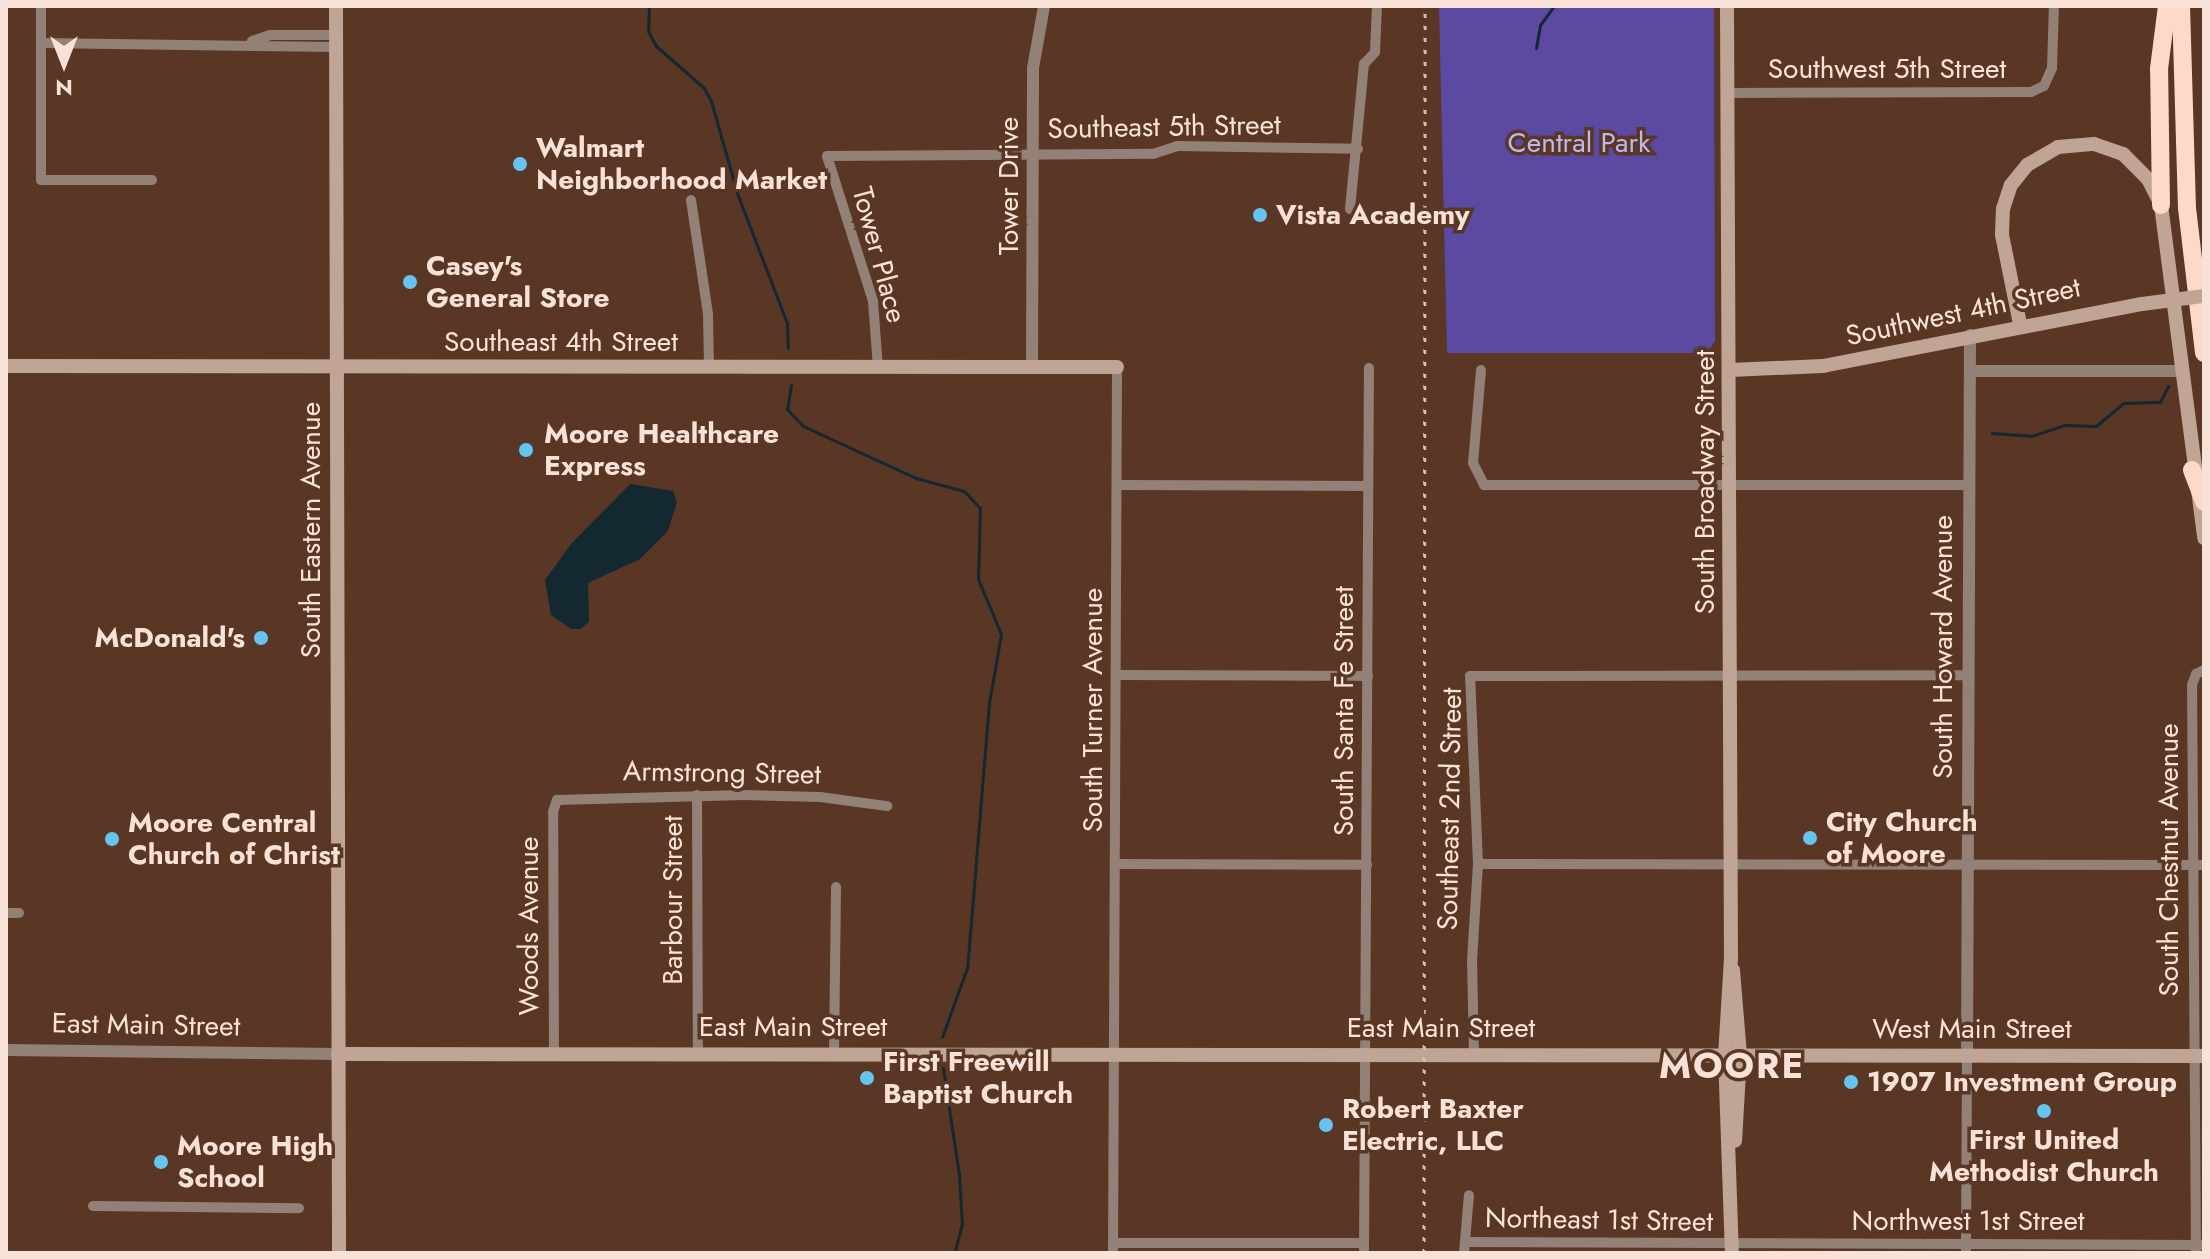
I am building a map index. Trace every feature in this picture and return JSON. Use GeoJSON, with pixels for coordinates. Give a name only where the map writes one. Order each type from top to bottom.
{"type":"FeatureCollection","features":[{"type":"Feature","properties":{"kind":"highway"},"geometry":{"type":"LineString","coordinates":[[2161,205],[2159,69],[2167,6]]}},
{"type":"Feature","properties":{"kind":"highway"},"geometry":{"type":"LineString","coordinates":[[2181,6],[2187,208],[2204,353]]}},
{"type":"Feature","properties":{"kind":"highway"},"geometry":{"type":"LineString","coordinates":[[2192,470],[2204,502]]}},
{"type":"Feature","properties":{"kind":"main road","name":"South Eastern Avenue"},"geometry":{"type":"LineString","coordinates":[[336,6],[339,1253]]}},
{"type":"Feature","properties":{"kind":"main road","name":"South Broadway Street"},"geometry":{"type":"LineString","coordinates":[[1727,6],[1731,370],[1732,1249]]}},
{"type":"Feature","properties":{"kind":"main road"},"geometry":{"type":"LineString","coordinates":[[2020,324],[2002,224],[2006,196],[2027,165],[2058,147],[2105,146],[2140,168],[2161,205],[2179,371],[2204,538]]}},
{"type":"Feature","properties":{"kind":"main road","name":"Southwest 4th Street"},"geometry":{"type":"LineString","coordinates":[[1731,370],[1818,367],[2020,324],[2204,296]]}},
{"type":"Feature","properties":{"kind":"main road","name":"Southeast 4th Street"},"geometry":{"type":"LineString","coordinates":[[6,366],[1117,367]]}},
{"type":"Feature","properties":{"kind":"main road","name":"East Main Street"},"geometry":{"type":"LineString","coordinates":[[338,1054],[1732,1055]]}},
{"type":"Feature","properties":{"kind":"main road","name":"West Main Street"},"geometry":{"type":"LineString","coordinates":[[1732,1055],[2199,1056]]}},
{"type":"Feature","properties":{"kind":"street"},"geometry":{"type":"LineString","coordinates":[[41,6],[41,180],[152,180]]}},
{"type":"Feature","properties":{"kind":"street","name":"Tower Drive"},"geometry":{"type":"LineString","coordinates":[[1032,367],[1033,68],[1044,6]]}},
{"type":"Feature","properties":{"kind":"street"},"geometry":{"type":"LineString","coordinates":[[1350,209],[1364,64],[1375,52],[1377,6]]}},
{"type":"Feature","properties":{"kind":"street","name":"Southwest 5th Street"},"geometry":{"type":"LineString","coordinates":[[1729,93],[2024,93],[2044,86],[2052,68],[2054,6]]}},
{"type":"Feature","properties":{"kind":"street"},"geometry":{"type":"LineString","coordinates":[[41,43],[336,41]]}},
{"type":"Feature","properties":{"kind":"street","name":"Southeast 5th Street"},"geometry":{"type":"LineString","coordinates":[[827,156],[1153,154],[1177,146],[1358,149]]}},
{"type":"Feature","properties":{"kind":"street","name":"Tower Place"},"geometry":{"type":"LineString","coordinates":[[827,156],[873,301],[878,368]]}},
{"type":"Feature","properties":{"kind":"street"},"geometry":{"type":"LineString","coordinates":[[691,200],[708,314],[709,367]]}},
{"type":"Feature","properties":{"kind":"street","name":"South Howard Avenue"},"geometry":{"type":"LineString","coordinates":[[1967,1055],[1965,864],[1970,335]]}},
{"type":"Feature","properties":{"kind":"street","name":"South Turner Avenue"},"geometry":{"type":"LineString","coordinates":[[1113,1248],[1117,367]]}},
{"type":"Feature","properties":{"kind":"street","name":"South Santa Fe Street"},"geometry":{"type":"LineString","coordinates":[[1364,1248],[1369,368]]}},
{"type":"Feature","properties":{"kind":"street"},"geometry":{"type":"LineString","coordinates":[[1481,370],[1473,463],[1484,485],[1967,485]]}},
{"type":"Feature","properties":{"kind":"street"},"geometry":{"type":"LineString","coordinates":[[1970,371],[2179,371]]}},
{"type":"Feature","properties":{"kind":"street"},"geometry":{"type":"LineString","coordinates":[[1117,485],[1368,486]]}},
{"type":"Feature","properties":{"kind":"street","name":"South Chestnut Avenue"},"geometry":{"type":"LineString","coordinates":[[2198,1248],[2199,1056],[2192,865],[2192,685],[2196,674],[2204,670]]}},
{"type":"Feature","properties":{"kind":"street"},"geometry":{"type":"LineString","coordinates":[[1116,675],[1368,676]]}},
{"type":"Feature","properties":{"kind":"street"},"geometry":{"type":"LineString","coordinates":[[1731,676],[1967,675]]}},
{"type":"Feature","properties":{"kind":"street","name":"Southeast 2nd Street"},"geometry":{"type":"LineString","coordinates":[[1474,1054],[1472,937],[1478,864],[1470,676],[1731,676]]}},
{"type":"Feature","properties":{"kind":"street","name":"Armstrong Street"},"geometry":{"type":"LineString","coordinates":[[557,800],[697,795],[820,797],[887,806]]}},
{"type":"Feature","properties":{"kind":"street","name":"Barbour Street"},"geometry":{"type":"LineString","coordinates":[[697,795],[698,1052]]}},
{"type":"Feature","properties":{"kind":"street","name":"Woods Avenue"},"geometry":{"type":"LineString","coordinates":[[554,1053],[553,812],[557,800]]}},
{"type":"Feature","properties":{"kind":"street"},"geometry":{"type":"LineString","coordinates":[[1117,864],[1367,865]]}},
{"type":"Feature","properties":{"kind":"street"},"geometry":{"type":"LineString","coordinates":[[1478,864],[2204,865]]}},
{"type":"Feature","properties":{"kind":"street"},"geometry":{"type":"LineString","coordinates":[[834,1053],[836,887]]}},
{"type":"Feature","properties":{"kind":"street"},"geometry":{"type":"LineString","coordinates":[[6,913],[19,913]]}},
{"type":"Feature","properties":{"kind":"street","name":"East Main Street"},"geometry":{"type":"LineString","coordinates":[[6,1050],[338,1054]]}},
{"type":"Feature","properties":{"kind":"street"},"geometry":{"type":"LineString","coordinates":[[1966,1249],[1967,1055]]}},
{"type":"Feature","properties":{"kind":"street"},"geometry":{"type":"LineString","coordinates":[[1464,1247],[1469,1195]]}},
{"type":"Feature","properties":{"kind":"street"},"geometry":{"type":"LineString","coordinates":[[93,1206],[299,1208]]}},
{"type":"Feature","properties":{"kind":"street","name":"Northeast 1st Street"},"geometry":{"type":"LineString","coordinates":[[1464,1247],[1732,1249]]}},
{"type":"Feature","properties":{"kind":"street"},"geometry":{"type":"LineString","coordinates":[[1113,1248],[1364,1248]]}},
{"type":"Feature","properties":{"kind":"street","name":"Northwest 1st Street"},"geometry":{"type":"LineString","coordinates":[[1732,1249],[2198,1248]]}},
{"type":"Feature","properties":{"kind":"green space","name":"Central Park"},"geometry":{"type":"Polygon","coordinates":[[[1439,6],[1714,6],[1715,341],[1707,353],[1447,353],[1439,6]]]}},
{"type":"Feature","properties":{"kind":"water"},"geometry":{"type":"Polygon","coordinates":[[[630,484],[673,491],[677,502],[668,531],[640,559],[588,583],[589,621],[581,629],[571,629],[551,615],[545,580],[571,544],[630,484]]]}},
{"type":"Feature","properties":{"kind":"waterway"},"geometry":{"type":"LineString","coordinates":[[649,6],[648,31],[656,46],[704,88],[711,101],[737,193],[787,323],[788,348]]}},
{"type":"Feature","properties":{"kind":"waterway"},"geometry":{"type":"LineString","coordinates":[[1536,48],[1540,25],[1554,6]]}},
{"type":"Feature","properties":{"kind":"waterway"},"geometry":{"type":"LineString","coordinates":[[791,385],[787,409],[803,426],[916,478],[964,491],[980,508],[978,579],[1001,634],[989,703],[967,968],[942,1037]]}},
{"type":"Feature","properties":{"kind":"waterway"},"geometry":{"type":"LineString","coordinates":[[1992,433],[2031,436],[2064,425],[2096,426],[2123,403],[2160,402],[2168,386]]}},
{"type":"Feature","properties":{"kind":"waterway"},"geometry":{"type":"LineString","coordinates":[[943,1068],[959,1175],[962,1224],[954,1253]]}},
{"type":"Feature","properties":{"kind":"railway"},"geometry":{"type":"LineString","coordinates":[[1424,1253],[1425,6]]}},
{"type":"Feature","properties":{"kind":"place","name":"Walmart Neighborhood Market"},"geometry":{"type":"Point","coordinates":[520,164]}},
{"type":"Feature","properties":{"kind":"place","name":"Vista Academy"},"geometry":{"type":"Point","coordinates":[1260,215]}},
{"type":"Feature","properties":{"kind":"place","name":"Casey's General Store"},"geometry":{"type":"Point","coordinates":[410,282]}},
{"type":"Feature","properties":{"kind":"place","name":"Moore Healthcare Express"},"geometry":{"type":"Point","coordinates":[526,450]}},
{"type":"Feature","properties":{"kind":"place","name":"McDonald's"},"geometry":{"type":"Point","coordinates":[261,638]}},
{"type":"Feature","properties":{"kind":"place","name":"City Church of Moore"},"geometry":{"type":"Point","coordinates":[1810,838]}},
{"type":"Feature","properties":{"kind":"place","name":"Moore Central Church of Christ"},"geometry":{"type":"Point","coordinates":[112,839]}},
{"type":"Feature","properties":{"kind":"place","name":"First Freewill Baptist Church"},"geometry":{"type":"Point","coordinates":[867,1078]}},
{"type":"Feature","properties":{"kind":"place","name":"1907 Investment Group"},"geometry":{"type":"Point","coordinates":[1851,1082]}},
{"type":"Feature","properties":{"kind":"place","name":"First United Methodist Church"},"geometry":{"type":"Point","coordinates":[2044,1111]}},
{"type":"Feature","properties":{"kind":"place","name":"Robert Baxter Electric, LLC"},"geometry":{"type":"Point","coordinates":[1326,1125]}},
{"type":"Feature","properties":{"kind":"place","name":"Moore High School"},"geometry":{"type":"Point","coordinates":[161,1162]}},
{"type":"Feature","properties":{"kind":"district","name":"MOORE"},"geometry":{"type":"Point","coordinates":[1732,1066]}}]}
